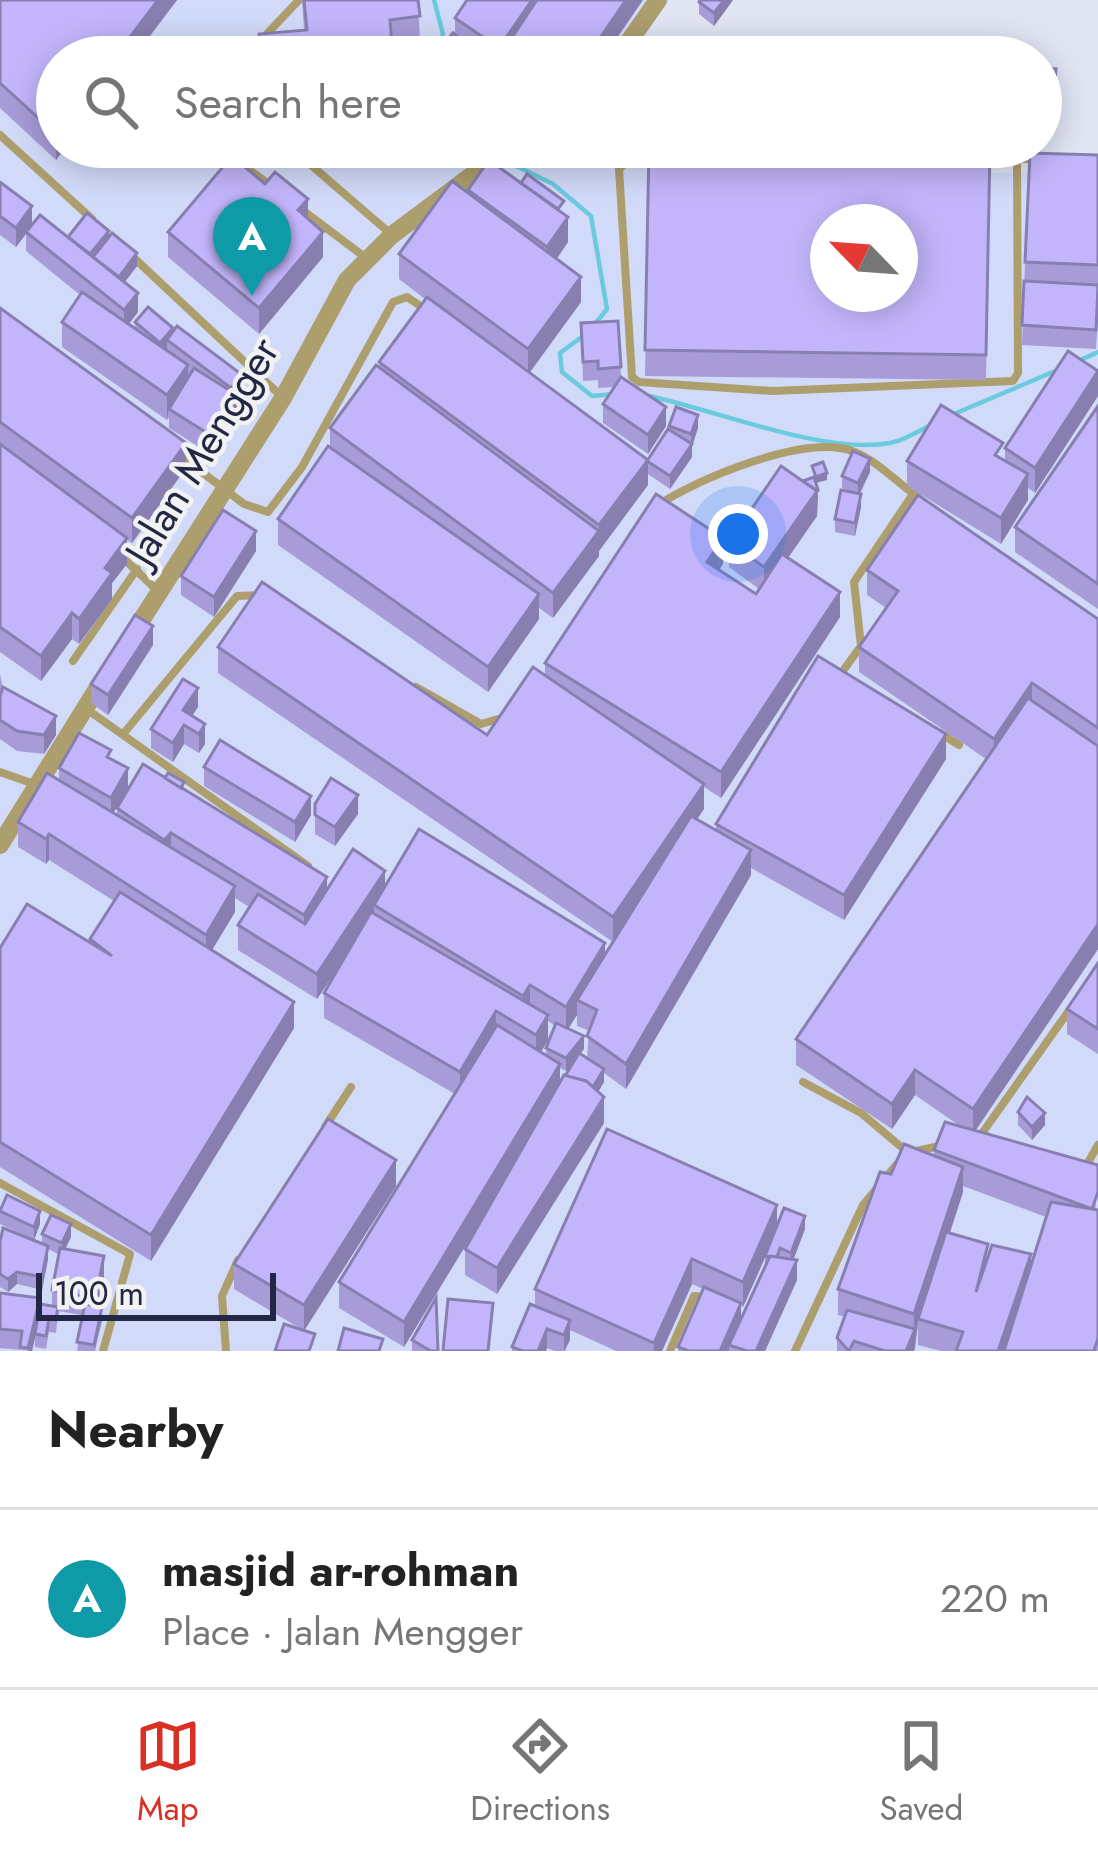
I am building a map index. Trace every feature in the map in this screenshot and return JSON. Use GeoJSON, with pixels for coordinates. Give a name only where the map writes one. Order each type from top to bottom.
{"type":"FeatureCollection","features":[{"type":"Feature","properties":{"kind":"street"},"geometry":{"type":"LineString","coordinates":[[633,36],[658,0]]}},
{"type":"Feature","properties":{"kind":"street","name":"Jalan Mengger"},"geometry":{"type":"LineString","coordinates":[[122,650],[283,398],[334,300],[366,258],[392,235],[488,168]]}},
{"type":"Feature","properties":{"kind":"street"},"geometry":{"type":"LineString","coordinates":[[0,845],[64,729],[85,709],[110,670]]}},
{"type":"Feature","properties":{"kind":"lane"},"geometry":{"type":"LineString","coordinates":[[265,36],[299,0]]}},
{"type":"Feature","properties":{"kind":"lane"},"geometry":{"type":"LineString","coordinates":[[0,135],[106,233]]}},
{"type":"Feature","properties":{"kind":"lane"},"geometry":{"type":"LineString","coordinates":[[246,168],[366,258]]}},
{"type":"Feature","properties":{"kind":"lane"},"geometry":{"type":"LineString","coordinates":[[314,168],[392,235]]}},
{"type":"Feature","properties":{"kind":"lane"},"geometry":{"type":"LineString","coordinates":[[621,168],[629,369],[639,382],[773,391],[1009,383],[1018,374],[1017,168]]}},
{"type":"Feature","properties":{"kind":"lane"},"geometry":{"type":"LineString","coordinates":[[123,248],[283,398]]}},
{"type":"Feature","properties":{"kind":"lane"},"geometry":{"type":"LineString","coordinates":[[1015,295],[1036,295]]}},
{"type":"Feature","properties":{"kind":"lane"},"geometry":{"type":"LineString","coordinates":[[174,452],[261,513],[268,512],[302,467],[393,302],[407,297],[430,314]]}},
{"type":"Feature","properties":{"kind":"lane"},"geometry":{"type":"LineString","coordinates":[[644,524],[658,505],[686,488],[804,451],[852,451],[931,507]]}},
{"type":"Feature","properties":{"kind":"lane"},"geometry":{"type":"LineString","coordinates":[[838,679],[861,646],[851,595],[857,574],[913,494]]}},
{"type":"Feature","properties":{"kind":"lane"},"geometry":{"type":"LineString","coordinates":[[103,542],[138,568],[158,592]]}},
{"type":"Feature","properties":{"kind":"lane"},"geometry":{"type":"LineString","coordinates":[[73,662],[138,568]]}},
{"type":"Feature","properties":{"kind":"lane"},"geometry":{"type":"LineString","coordinates":[[124,734],[237,596],[257,594],[277,605]]}},
{"type":"Feature","properties":{"kind":"lane"},"geometry":{"type":"LineString","coordinates":[[826,677],[856,687]]}},
{"type":"Feature","properties":{"kind":"lane"},"geometry":{"type":"LineString","coordinates":[[414,686],[482,724],[505,717],[515,706]]}},
{"type":"Feature","properties":{"kind":"lane"},"geometry":{"type":"LineString","coordinates":[[85,709],[310,867]]}},
{"type":"Feature","properties":{"kind":"lane"},"geometry":{"type":"LineString","coordinates":[[935,729],[959,745]]}},
{"type":"Feature","properties":{"kind":"lane"},"geometry":{"type":"LineString","coordinates":[[0,772],[37,785]]}},
{"type":"Feature","properties":{"kind":"lane"},"geometry":{"type":"LineString","coordinates":[[970,1150],[1079,997]]}},
{"type":"Feature","properties":{"kind":"lane"},"geometry":{"type":"LineString","coordinates":[[803,1082],[861,1113],[907,1152]]}},
{"type":"Feature","properties":{"kind":"lane"},"geometry":{"type":"LineString","coordinates":[[315,1142],[352,1087]]}},
{"type":"Feature","properties":{"kind":"lane"},"geometry":{"type":"LineString","coordinates":[[1079,1177],[1098,1145]]}},
{"type":"Feature","properties":{"kind":"lane"},"geometry":{"type":"LineString","coordinates":[[795,1351],[863,1205],[907,1152],[922,1146],[954,1147]]}},
{"type":"Feature","properties":{"kind":"lane"},"geometry":{"type":"LineString","coordinates":[[0,1183],[130,1254],[103,1351]]}},
{"type":"Feature","properties":{"kind":"lane"},"geometry":{"type":"LineString","coordinates":[[226,1351],[222,1296],[243,1253]]}},
{"type":"Feature","properties":{"kind":"lane"},"geometry":{"type":"LineString","coordinates":[[670,1351],[696,1294],[717,1301]]}},
{"type":"Feature","properties":{"kind":"shaded area"},"geometry":{"type":"Polygon","coordinates":[[[0,0],[669,0],[644,36],[36,36],[36,168],[712,168],[724,176],[1098,172],[1098,1351],[0,1351],[0,0]]]}},
{"type":"Feature","properties":{"kind":"building"},"geometry":{"type":"Polygon","coordinates":[[[0,0],[158,0],[131,36],[36,36],[36,116],[0,83],[0,0]]]}},
{"type":"Feature","properties":{"kind":"building"},"geometry":{"type":"Polygon","coordinates":[[[304,0],[418,0],[420,16],[390,20],[391,36],[259,34],[307,30],[304,0]]]}},
{"type":"Feature","properties":{"kind":"building"},"geometry":{"type":"Polygon","coordinates":[[[467,0],[532,0],[507,36],[481,36],[455,18],[467,0]]]}},
{"type":"Feature","properties":{"kind":"building"},"geometry":{"type":"Polygon","coordinates":[[[537,0],[626,0],[601,36],[513,36],[537,0]]]}},
{"type":"Feature","properties":{"kind":"building"},"geometry":{"type":"Polygon","coordinates":[[[700,0],[724,0],[714,13],[700,0]]]}},
{"type":"Feature","properties":{"kind":"building"},"geometry":{"type":"Polygon","coordinates":[[[1062,154],[1098,155],[1098,265],[1025,262],[1029,168],[1062,168],[1062,154]]]}},
{"type":"Feature","properties":{"kind":"building"},"geometry":{"type":"Polygon","coordinates":[[[222,168],[246,168],[265,184],[275,172],[308,199],[298,210],[323,232],[259,308],[168,232],[222,168]]]}},
{"type":"Feature","properties":{"kind":"building"},"geometry":{"type":"Polygon","coordinates":[[[483,168],[500,168],[568,217],[547,247],[468,190],[483,168]]]}},
{"type":"Feature","properties":{"kind":"building"},"geometry":{"type":"Polygon","coordinates":[[[649,168],[990,168],[986,355],[645,350],[649,168]]]}},
{"type":"Feature","properties":{"kind":"building"},"geometry":{"type":"Polygon","coordinates":[[[527,174],[564,201],[558,209],[521,183],[527,174]]]}},
{"type":"Feature","properties":{"kind":"building"},"geometry":{"type":"Polygon","coordinates":[[[452,181],[581,277],[528,349],[399,254],[452,181]]]}},
{"type":"Feature","properties":{"kind":"building"},"geometry":{"type":"Polygon","coordinates":[[[0,182],[32,206],[16,228],[0,216],[0,182]]]}},
{"type":"Feature","properties":{"kind":"building"},"geometry":{"type":"Polygon","coordinates":[[[87,213],[109,231],[90,254],[68,237],[87,213]]]}},
{"type":"Feature","properties":{"kind":"building"},"geometry":{"type":"Polygon","coordinates":[[[40,215],[138,293],[124,310],[26,232],[40,215]]]}},
{"type":"Feature","properties":{"kind":"building"},"geometry":{"type":"Polygon","coordinates":[[[112,233],[137,253],[119,277],[93,257],[112,233]]]}},
{"type":"Feature","properties":{"kind":"building"},"geometry":{"type":"Polygon","coordinates":[[[1024,281],[1098,285],[1096,330],[1022,325],[1024,281]]]}},
{"type":"Feature","properties":{"kind":"building"},"geometry":{"type":"Polygon","coordinates":[[[82,292],[188,365],[167,395],[62,322],[82,292]]]}},
{"type":"Feature","properties":{"kind":"building"},"geometry":{"type":"Polygon","coordinates":[[[427,297],[648,460],[599,525],[379,362],[427,297]]]}},
{"type":"Feature","properties":{"kind":"building"},"geometry":{"type":"Polygon","coordinates":[[[148,307],[173,328],[160,343],[135,322],[148,307]]]}},
{"type":"Feature","properties":{"kind":"building"},"geometry":{"type":"Polygon","coordinates":[[[0,308],[186,443],[132,518],[0,422],[0,308]]]}},
{"type":"Feature","properties":{"kind":"building"},"geometry":{"type":"Polygon","coordinates":[[[618,321],[621,367],[598,369],[598,361],[583,362],[581,323],[618,321]]]}},
{"type":"Feature","properties":{"kind":"building"},"geometry":{"type":"Polygon","coordinates":[[[177,326],[241,374],[231,388],[167,340],[177,326]]]}},
{"type":"Feature","properties":{"kind":"building"},"geometry":{"type":"Polygon","coordinates":[[[1068,351],[1098,371],[1035,468],[1005,448],[1068,351]]]}},
{"type":"Feature","properties":{"kind":"building"},"geometry":{"type":"Polygon","coordinates":[[[376,365],[599,531],[553,593],[330,428],[376,365]]]}},
{"type":"Feature","properties":{"kind":"building"},"geometry":{"type":"Polygon","coordinates":[[[194,368],[240,397],[215,438],[169,409],[194,368]]]}},
{"type":"Feature","properties":{"kind":"building"},"geometry":{"type":"Polygon","coordinates":[[[621,377],[666,407],[648,435],[603,404],[621,377]]]}},
{"type":"Feature","properties":{"kind":"building"},"geometry":{"type":"Polygon","coordinates":[[[941,405],[1003,443],[995,455],[1028,474],[1001,518],[907,461],[941,405]]]}},
{"type":"Feature","properties":{"kind":"building"},"geometry":{"type":"Polygon","coordinates":[[[1098,406],[1098,584],[1015,527],[1098,406]]]}},
{"type":"Feature","properties":{"kind":"building"},"geometry":{"type":"Polygon","coordinates":[[[676,407],[698,415],[691,434],[669,426],[676,407]]]}},
{"type":"Feature","properties":{"kind":"building"},"geometry":{"type":"Polygon","coordinates":[[[668,429],[692,444],[670,476],[647,461],[668,429]]]}},
{"type":"Feature","properties":{"kind":"building"},"geometry":{"type":"Polygon","coordinates":[[[0,444],[127,538],[105,568],[112,573],[79,619],[72,613],[41,656],[0,627],[0,444]]]}},
{"type":"Feature","properties":{"kind":"building"},"geometry":{"type":"Polygon","coordinates":[[[328,446],[539,594],[488,667],[278,519],[328,446]]]}},
{"type":"Feature","properties":{"kind":"building"},"geometry":{"type":"Polygon","coordinates":[[[853,451],[870,459],[858,483],[842,476],[853,451]]]}},
{"type":"Feature","properties":{"kind":"building"},"geometry":{"type":"Polygon","coordinates":[[[823,462],[827,473],[816,477],[812,466],[823,462]]]}},
{"type":"Feature","properties":{"kind":"building"},"geometry":{"type":"Polygon","coordinates":[[[781,466],[817,491],[764,567],[729,542],[781,466]]]}},
{"type":"Feature","properties":{"kind":"building"},"geometry":{"type":"Polygon","coordinates":[[[841,490],[861,494],[855,523],[835,519],[841,490]]]}},
{"type":"Feature","properties":{"kind":"building"},"geometry":{"type":"Polygon","coordinates":[[[656,494],[723,538],[707,562],[756,594],[782,554],[840,592],[721,772],[545,663],[656,494]]]}},
{"type":"Feature","properties":{"kind":"building"},"geometry":{"type":"Polygon","coordinates":[[[918,495],[1098,619],[1098,728],[1032,683],[994,739],[859,647],[898,591],[867,570],[918,495]]]}},
{"type":"Feature","properties":{"kind":"building"},"geometry":{"type":"Polygon","coordinates":[[[223,510],[256,531],[214,597],[181,576],[223,510]]]}},
{"type":"Feature","properties":{"kind":"building"},"geometry":{"type":"Polygon","coordinates":[[[262,582],[487,735],[533,667],[704,784],[613,917],[218,647],[262,582]]]}},
{"type":"Feature","properties":{"kind":"building"},"geometry":{"type":"Polygon","coordinates":[[[135,615],[153,626],[108,695],[91,684],[135,615]]]}},
{"type":"Feature","properties":{"kind":"building"},"geometry":{"type":"Polygon","coordinates":[[[818,656],[946,734],[844,895],[716,824],[818,656]]]}},
{"type":"Feature","properties":{"kind":"building"},"geometry":{"type":"Polygon","coordinates":[[[183,679],[198,688],[183,710],[205,724],[199,734],[184,725],[173,743],[151,729],[183,679]]]}},
{"type":"Feature","properties":{"kind":"building"},"geometry":{"type":"Polygon","coordinates":[[[3,687],[56,716],[44,735],[17,731],[0,720],[3,687]]]}},
{"type":"Feature","properties":{"kind":"building"},"geometry":{"type":"Polygon","coordinates":[[[1028,698],[1098,746],[1098,924],[973,1109],[915,1070],[892,1104],[796,1039],[1028,698]]]}},
{"type":"Feature","properties":{"kind":"building"},"geometry":{"type":"Polygon","coordinates":[[[79,733],[111,750],[107,757],[128,768],[111,798],[59,768],[79,733]]]}},
{"type":"Feature","properties":{"kind":"building"},"geometry":{"type":"Polygon","coordinates":[[[220,740],[311,796],[295,822],[204,767],[220,740]]]}},
{"type":"Feature","properties":{"kind":"building"},"geometry":{"type":"Polygon","coordinates":[[[143,764],[327,877],[304,915],[171,833],[164,840],[117,808],[143,764]]]}},
{"type":"Feature","properties":{"kind":"building"},"geometry":{"type":"Polygon","coordinates":[[[47,773],[235,886],[206,935],[49,834],[46,839],[18,822],[47,773]]]}},
{"type":"Feature","properties":{"kind":"building"},"geometry":{"type":"Polygon","coordinates":[[[168,773],[184,782],[181,788],[165,778],[168,773]]]}},
{"type":"Feature","properties":{"kind":"building"},"geometry":{"type":"Polygon","coordinates":[[[331,778],[358,795],[335,827],[315,815],[315,804],[331,778]]]}},
{"type":"Feature","properties":{"kind":"building"},"geometry":{"type":"Polygon","coordinates":[[[691,816],[751,850],[626,1064],[587,1036],[597,1010],[577,1000],[691,816]]]}},
{"type":"Feature","properties":{"kind":"building"},"geometry":{"type":"Polygon","coordinates":[[[419,829],[605,943],[566,1007],[530,985],[523,996],[374,905],[419,829]]]}},
{"type":"Feature","properties":{"kind":"building"},"geometry":{"type":"Polygon","coordinates":[[[353,849],[385,871],[317,974],[238,925],[258,894],[305,924],[353,849]]]}},
{"type":"Feature","properties":{"kind":"building"},"geometry":{"type":"Polygon","coordinates":[[[120,892],[294,1002],[151,1235],[0,1142],[0,948],[27,904],[112,956],[90,939],[120,892]]]}},
{"type":"Feature","properties":{"kind":"building"},"geometry":{"type":"Polygon","coordinates":[[[371,912],[548,1015],[536,1035],[496,1011],[460,1072],[324,993],[371,912]]]}},
{"type":"Feature","properties":{"kind":"building"},"geometry":{"type":"Polygon","coordinates":[[[1098,963],[1098,1029],[1067,1009],[1098,963]]]}},
{"type":"Feature","properties":{"kind":"building"},"geometry":{"type":"Polygon","coordinates":[[[556,1023],[584,1036],[566,1058],[546,1048],[556,1023]]]}},
{"type":"Feature","properties":{"kind":"building"},"geometry":{"type":"Polygon","coordinates":[[[497,1025],[560,1064],[404,1322],[339,1282],[497,1025]]]}},
{"type":"Feature","properties":{"kind":"building"},"geometry":{"type":"Polygon","coordinates":[[[579,1053],[604,1069],[593,1087],[565,1076],[579,1053]]]}},
{"type":"Feature","properties":{"kind":"building"},"geometry":{"type":"Polygon","coordinates":[[[564,1075],[586,1081],[604,1097],[497,1268],[465,1249],[564,1075]]]}},
{"type":"Feature","properties":{"kind":"building"},"geometry":{"type":"Polygon","coordinates":[[[1027,1097],[1045,1113],[1032,1127],[1018,1112],[1027,1097]]]}},
{"type":"Feature","properties":{"kind":"building"},"geometry":{"type":"Polygon","coordinates":[[[328,1119],[396,1160],[304,1305],[234,1264],[328,1119]]]}},
{"type":"Feature","properties":{"kind":"building"},"geometry":{"type":"Polygon","coordinates":[[[945,1122],[1098,1165],[1098,1192],[1092,1209],[934,1150],[945,1122]]]}},
{"type":"Feature","properties":{"kind":"building"},"geometry":{"type":"Polygon","coordinates":[[[607,1129],[777,1205],[743,1282],[692,1259],[654,1343],[535,1289],[607,1129]]]}},
{"type":"Feature","properties":{"kind":"building"},"geometry":{"type":"Polygon","coordinates":[[[904,1144],[963,1167],[914,1314],[838,1289],[880,1172],[891,1174],[904,1144]]]}},
{"type":"Feature","properties":{"kind":"building"},"geometry":{"type":"Polygon","coordinates":[[[7,1195],[40,1211],[34,1227],[0,1211],[7,1195]]]}},
{"type":"Feature","properties":{"kind":"building"},"geometry":{"type":"Polygon","coordinates":[[[1051,1202],[1098,1210],[1098,1338],[1094,1351],[1004,1351],[1051,1202]]]}},
{"type":"Feature","properties":{"kind":"building"},"geometry":{"type":"Polygon","coordinates":[[[784,1208],[805,1216],[791,1253],[780,1248],[777,1257],[765,1256],[784,1208]]]}},
{"type":"Feature","properties":{"kind":"building"},"geometry":{"type":"Polygon","coordinates":[[[51,1215],[71,1224],[62,1243],[42,1234],[51,1215]]]}},
{"type":"Feature","properties":{"kind":"building"},"geometry":{"type":"Polygon","coordinates":[[[3,1228],[48,1246],[42,1277],[17,1272],[8,1279],[0,1274],[3,1228]]]}},
{"type":"Feature","properties":{"kind":"building"},"geometry":{"type":"Polygon","coordinates":[[[946,1232],[988,1244],[976,1292],[992,1245],[1031,1254],[998,1351],[956,1351],[963,1332],[918,1319],[946,1232]]]}},
{"type":"Feature","properties":{"kind":"building"},"geometry":{"type":"Polygon","coordinates":[[[60,1248],[104,1256],[95,1299],[52,1290],[60,1248]]]}},
{"type":"Feature","properties":{"kind":"building"},"geometry":{"type":"Polygon","coordinates":[[[770,1256],[797,1260],[756,1351],[729,1345],[770,1256]]]}},
{"type":"Feature","properties":{"kind":"building"},"geometry":{"type":"Polygon","coordinates":[[[704,1287],[741,1303],[720,1351],[678,1347],[704,1287]]]}},
{"type":"Feature","properties":{"kind":"building"},"geometry":{"type":"Polygon","coordinates":[[[0,1293],[40,1298],[28,1348],[20,1347],[22,1331],[0,1329],[0,1293]]]}},
{"type":"Feature","properties":{"kind":"building"},"geometry":{"type":"Polygon","coordinates":[[[436,1298],[438,1351],[431,1351],[412,1340],[436,1298]]]}},
{"type":"Feature","properties":{"kind":"building"},"geometry":{"type":"Polygon","coordinates":[[[448,1299],[493,1303],[488,1351],[443,1351],[448,1299]]]}},
{"type":"Feature","properties":{"kind":"building"},"geometry":{"type":"Polygon","coordinates":[[[40,1304],[58,1307],[56,1320],[49,1319],[46,1336],[35,1334],[40,1304]]]}},
{"type":"Feature","properties":{"kind":"building"},"geometry":{"type":"Polygon","coordinates":[[[85,1304],[102,1307],[94,1345],[77,1342],[85,1304]]]}},
{"type":"Feature","properties":{"kind":"building"},"geometry":{"type":"Polygon","coordinates":[[[530,1304],[570,1320],[564,1335],[547,1329],[538,1351],[512,1347],[530,1304]]]}},
{"type":"Feature","properties":{"kind":"building"},"geometry":{"type":"Polygon","coordinates":[[[847,1310],[915,1329],[906,1351],[885,1351],[854,1341],[849,1351],[837,1338],[847,1310]]]}},
{"type":"Feature","properties":{"kind":"building"},"geometry":{"type":"Polygon","coordinates":[[[284,1324],[315,1334],[309,1351],[275,1351],[284,1324]]]}},
{"type":"Feature","properties":{"kind":"building"},"geometry":{"type":"Polygon","coordinates":[[[344,1328],[383,1339],[379,1351],[338,1351],[344,1328]]]}},
{"type":"Feature","properties":{"kind":"waterway"},"geometry":{"type":"LineString","coordinates":[[434,0],[442,36]]}},
{"type":"Feature","properties":{"kind":"waterway"},"geometry":{"type":"LineString","coordinates":[[520,168],[553,184],[591,216],[607,309],[595,324]]}},
{"type":"Feature","properties":{"kind":"waterway"},"geometry":{"type":"LineString","coordinates":[[583,336],[560,353],[562,372],[592,396],[614,394]]}},
{"type":"Feature","properties":{"kind":"waterway"},"geometry":{"type":"LineString","coordinates":[[1076,362],[1098,352]]}},
{"type":"Feature","properties":{"kind":"waterway"},"geometry":{"type":"LineString","coordinates":[[954,414],[1060,369]]}},
{"type":"Feature","properties":{"kind":"waterway"},"geometry":{"type":"LineString","coordinates":[[649,396],[834,443],[890,443],[933,424]]}},
{"type":"Feature","properties":{"kind":"place","name":"masjid ar-rohman"},"geometry":{"type":"Point","coordinates":[252,296]}}]}
